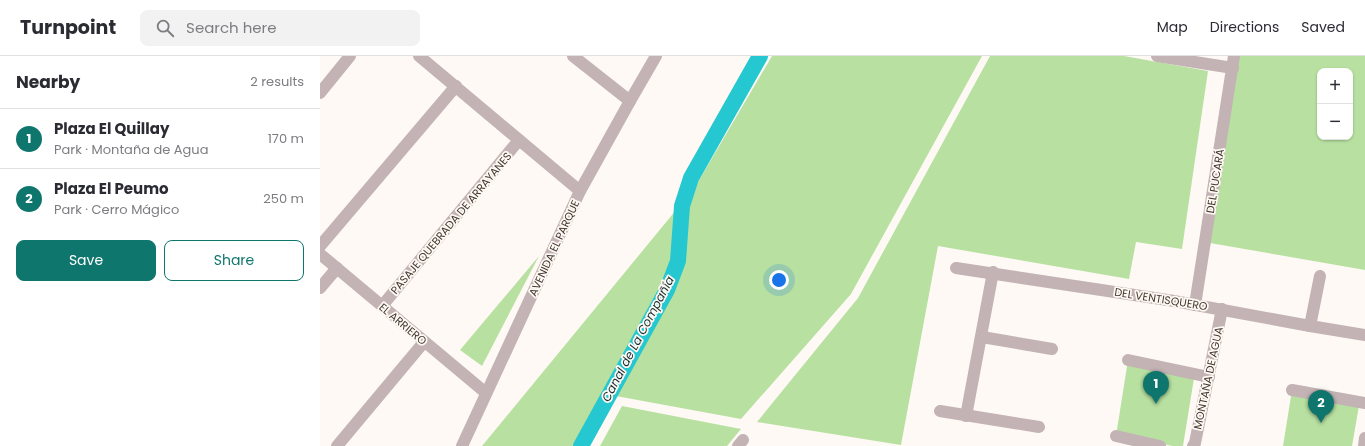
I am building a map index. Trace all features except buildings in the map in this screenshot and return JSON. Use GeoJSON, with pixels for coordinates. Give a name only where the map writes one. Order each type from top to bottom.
{"type":"FeatureCollection","features":[{"type":"Feature","properties":{"kind":"street"},"geometry":{"type":"LineString","coordinates":[[320,93],[350,56]]}},
{"type":"Feature","properties":{"kind":"street"},"geometry":{"type":"LineString","coordinates":[[419,56],[580,191]]}},
{"type":"Feature","properties":{"kind":"street"},"geometry":{"type":"LineString","coordinates":[[573,56],[630,101]]}},
{"type":"Feature","properties":{"kind":"street","name":"AVENIDA EL PARQUE"},"geometry":{"type":"LineString","coordinates":[[462,446],[580,191],[656,56]]}},
{"type":"Feature","properties":{"kind":"street"},"geometry":{"type":"LineString","coordinates":[[1157,56],[1233,68]]}},
{"type":"Feature","properties":{"kind":"street","name":"DEL PUCARÁ"},"geometry":{"type":"LineString","coordinates":[[1194,305],[1234,56]]}},
{"type":"Feature","properties":{"kind":"street"},"geometry":{"type":"LineString","coordinates":[[320,246],[456,86]]}},
{"type":"Feature","properties":{"kind":"street","name":"PASAJE QUEBRADA DE ARRAYANES"},"geometry":{"type":"LineString","coordinates":[[382,306],[519,140]]}},
{"type":"Feature","properties":{"kind":"street","name":"EL ARRIERO"},"geometry":{"type":"LineString","coordinates":[[320,254],[486,393]]}},
{"type":"Feature","properties":{"kind":"street"},"geometry":{"type":"LineString","coordinates":[[320,288],[337,268]]}},
{"type":"Feature","properties":{"kind":"street","name":"DEL VENTISQUERO"},"geometry":{"type":"LineString","coordinates":[[956,268],[993,272],[1222,309],[1365,335]]}},
{"type":"Feature","properties":{"kind":"street"},"geometry":{"type":"LineString","coordinates":[[966,416],[993,272]]}},
{"type":"Feature","properties":{"kind":"street"},"geometry":{"type":"LineString","coordinates":[[1310,326],[1320,276]]}},
{"type":"Feature","properties":{"kind":"street","name":"MONTAÑA DE AGUA"},"geometry":{"type":"LineString","coordinates":[[1193,446],[1209,377],[1222,309]]}},
{"type":"Feature","properties":{"kind":"street"},"geometry":{"type":"LineString","coordinates":[[982,337],[1052,349]]}},
{"type":"Feature","properties":{"kind":"street"},"geometry":{"type":"LineString","coordinates":[[337,446],[424,342]]}},
{"type":"Feature","properties":{"kind":"street"},"geometry":{"type":"LineString","coordinates":[[1128,360],[1209,377]]}},
{"type":"Feature","properties":{"kind":"street"},"geometry":{"type":"LineString","coordinates":[[1292,390],[1365,403]]}},
{"type":"Feature","properties":{"kind":"street"},"geometry":{"type":"LineString","coordinates":[[940,411],[1039,427]]}},
{"type":"Feature","properties":{"kind":"street"},"geometry":{"type":"LineString","coordinates":[[1116,436],[1160,446]]}},
{"type":"Feature","properties":{"kind":"street"},"geometry":{"type":"LineString","coordinates":[[1364,446],[1365,438]]}},
{"type":"Feature","properties":{"kind":"green space"},"geometry":{"type":"Polygon","coordinates":[[[772,56],[982,56],[851,294],[741,419],[605,394],[576,446],[482,446],[695,187],[772,56]]]}},
{"type":"Feature","properties":{"kind":"green space"},"geometry":{"type":"Polygon","coordinates":[[[990,56],[1124,56],[1208,71],[1182,249],[1136,242],[1129,279],[938,246],[901,445],[757,422],[858,298],[990,56]]]}},
{"type":"Feature","properties":{"kind":"green space"},"geometry":{"type":"Polygon","coordinates":[[[1238,56],[1365,56],[1365,270],[1210,243],[1238,56]]]}},
{"type":"Feature","properties":{"kind":"green space"},"geometry":{"type":"Polygon","coordinates":[[[539,256],[482,366],[460,350],[539,256]]]}},
{"type":"Feature","properties":{"kind":"green space"},"geometry":{"type":"Polygon","coordinates":[[[1128,360],[1195,372],[1183,446],[1173,446],[1116,436],[1128,360]]]}},
{"type":"Feature","properties":{"kind":"green space"},"geometry":{"type":"Polygon","coordinates":[[[1292,390],[1360,400],[1352,446],[1283,446],[1292,390]]]}},
{"type":"Feature","properties":{"kind":"green space"},"geometry":{"type":"Polygon","coordinates":[[[622,406],[741,429],[727,446],[600,446],[622,406]]]}},
{"type":"Feature","properties":{"kind":"waterway","name":"Canal de La Compañía"},"geometry":{"type":"LineString","coordinates":[[581,446],[667,290],[678,261],[682,206],[691,178],[760,56]]}},
{"type":"Feature","properties":{"kind":"place","name":"Plaza El Quillay"},"geometry":{"type":"Point","coordinates":[1156,404]}},
{"type":"Feature","properties":{"kind":"place","name":"Plaza El Peumo"},"geometry":{"type":"Point","coordinates":[1321,423]}}]}
